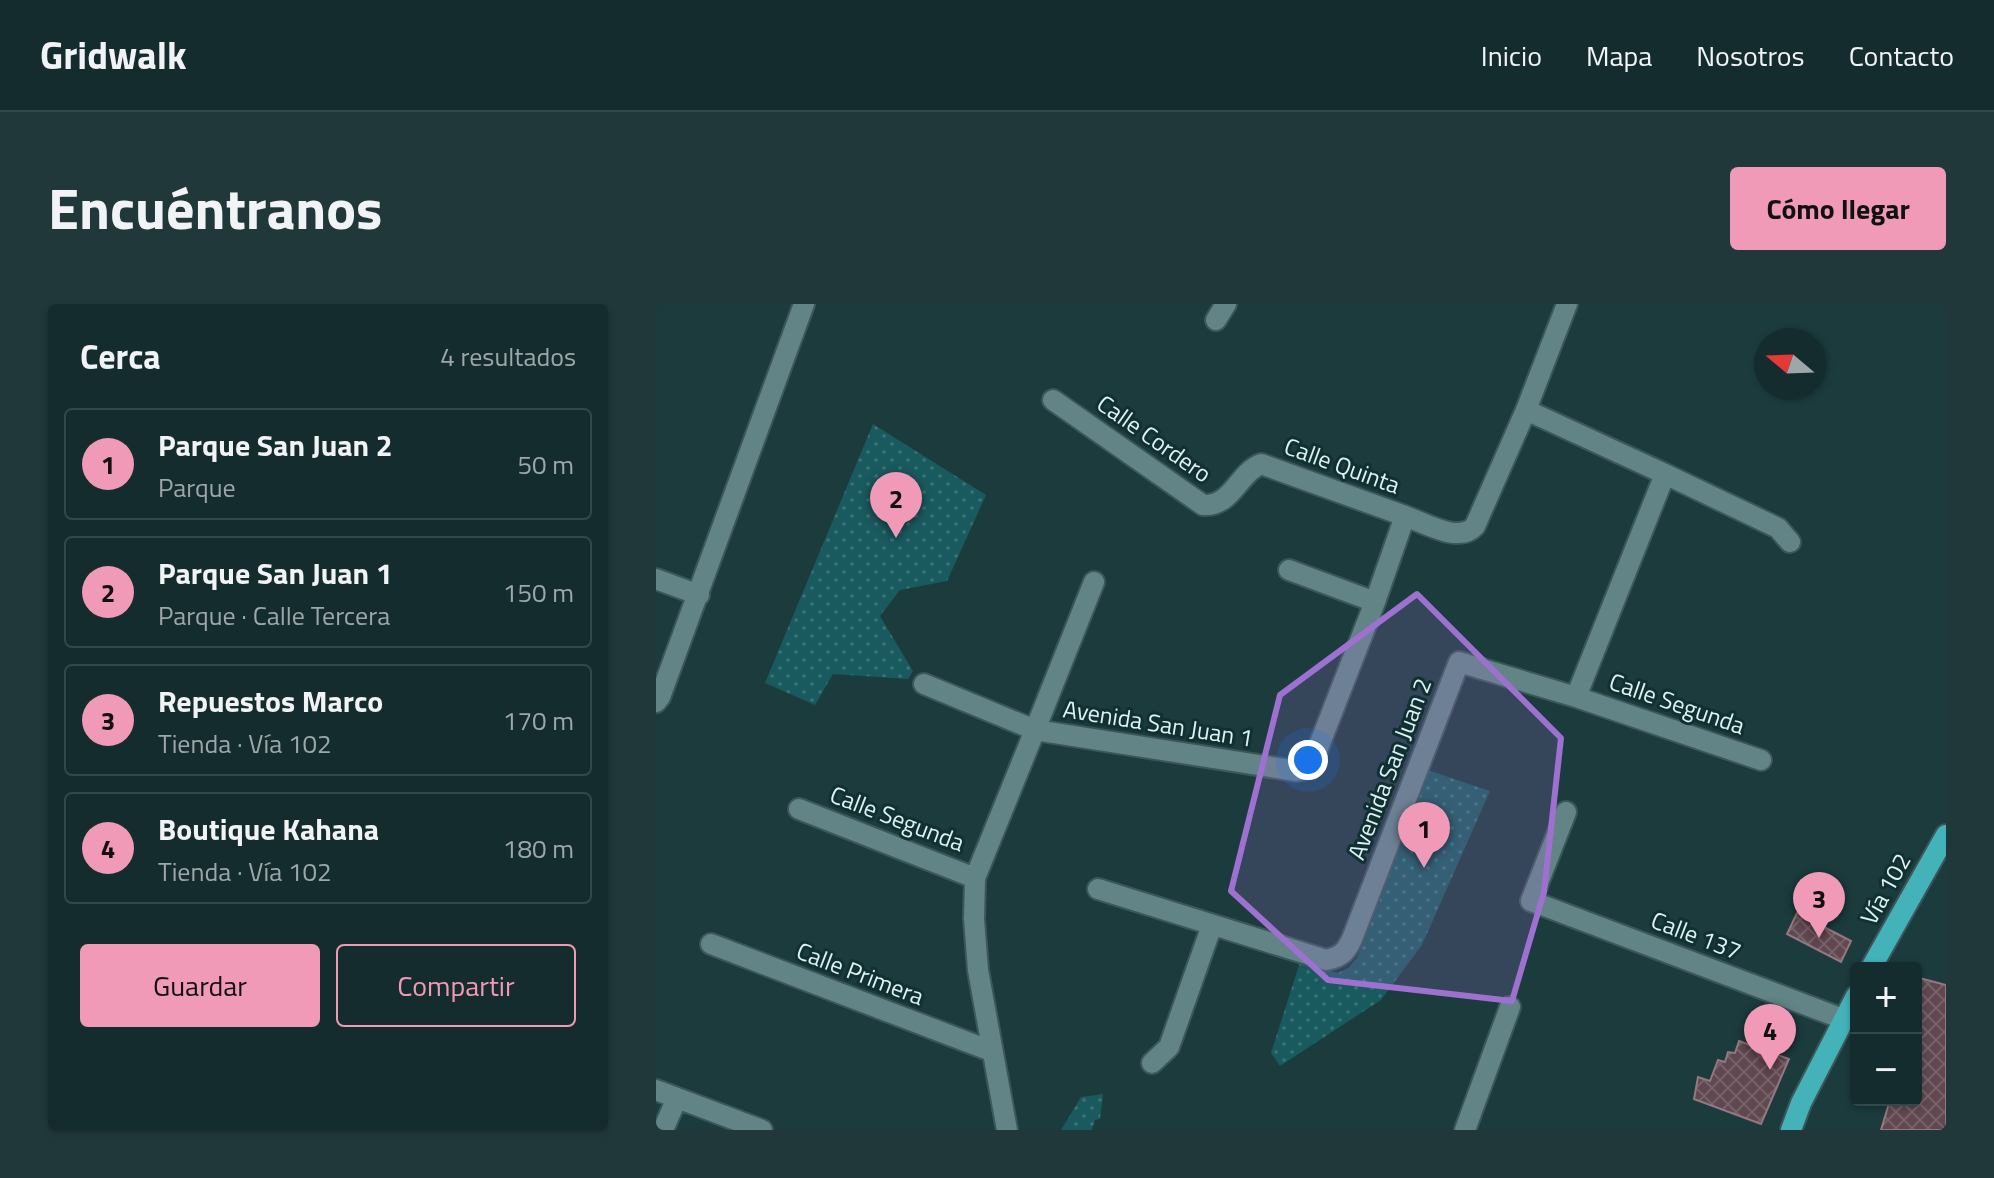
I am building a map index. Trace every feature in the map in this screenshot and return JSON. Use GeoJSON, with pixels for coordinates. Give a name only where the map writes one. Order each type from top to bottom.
{"type":"FeatureCollection","features":[{"type":"Feature","properties":{"kind":"main road","name":"Vía 102"},"geometry":{"type":"LineString","coordinates":[[1874,962],[1946,835]]}},
{"type":"Feature","properties":{"kind":"main road"},"geometry":{"type":"LineString","coordinates":[[1791,1130],[1850,1007]]}},
{"type":"Feature","properties":{"kind":"street"},"geometry":{"type":"LineString","coordinates":[[656,702],[699,595],[804,304]]}},
{"type":"Feature","properties":{"kind":"street"},"geometry":{"type":"LineString","coordinates":[[1405,516],[1460,535],[1470,533],[1526,410],[1567,304]]}},
{"type":"Feature","properties":{"kind":"street","name":"Calle Cordero"},"geometry":{"type":"LineString","coordinates":[[1053,400],[1203,505],[1213,506],[1224,500],[1252,468],[1261,464]]}},
{"type":"Feature","properties":{"kind":"street"},"geometry":{"type":"LineString","coordinates":[[1526,410],[1778,528],[1790,542]]}},
{"type":"Feature","properties":{"kind":"street","name":"Calle Quinta"},"geometry":{"type":"LineString","coordinates":[[1261,464],[1405,516]]}},
{"type":"Feature","properties":{"kind":"street"},"geometry":{"type":"LineString","coordinates":[[1576,697],[1665,474]]}},
{"type":"Feature","properties":{"kind":"street","name":"Avenida San Juan 1"},"geometry":{"type":"LineString","coordinates":[[1007,1130],[978,970],[975,878],[1035,730],[1296,771],[1307,769],[1313,761],[1375,602],[1405,516]]}},
{"type":"Feature","properties":{"kind":"street"},"geometry":{"type":"LineString","coordinates":[[1289,570],[1375,602]]}},
{"type":"Feature","properties":{"kind":"street"},"geometry":{"type":"LineString","coordinates":[[656,579],[699,595]]}},
{"type":"Feature","properties":{"kind":"street"},"geometry":{"type":"LineString","coordinates":[[924,684],[1035,730],[1094,582]]}},
{"type":"Feature","properties":{"kind":"street","name":"Avenida San Juan 2"},"geometry":{"type":"LineString","coordinates":[[1098,889],[1326,960],[1338,958],[1347,950],[1352,939],[1459,662],[1576,697]]}},
{"type":"Feature","properties":{"kind":"street","name":"Calle Segunda"},"geometry":{"type":"LineString","coordinates":[[1576,697],[1761,760]]}},
{"type":"Feature","properties":{"kind":"street","name":"Calle Segunda"},"geometry":{"type":"LineString","coordinates":[[799,809],[975,878]]}},
{"type":"Feature","properties":{"kind":"street","name":"Calle 137"},"geometry":{"type":"LineString","coordinates":[[1566,812],[1531,901],[1843,1019]]}},
{"type":"Feature","properties":{"kind":"street"},"geometry":{"type":"LineString","coordinates":[[1152,1063],[1169,1047],[1212,925]]}},
{"type":"Feature","properties":{"kind":"street","name":"Calle Primera"},"geometry":{"type":"LineString","coordinates":[[711,944],[991,1051]]}},
{"type":"Feature","properties":{"kind":"street"},"geometry":{"type":"LineString","coordinates":[[1465,1130],[1510,1007]]}},
{"type":"Feature","properties":{"kind":"street"},"geometry":{"type":"LineString","coordinates":[[656,1090],[762,1130]]}},
{"type":"Feature","properties":{"kind":"street"},"geometry":{"type":"LineString","coordinates":[[663,1130],[677,1098]]}},
{"type":"Feature","properties":{"kind":"highlighted area"},"geometry":{"type":"Polygon","coordinates":[[[1417,594],[1561,738],[1544,892],[1512,1001],[1328,980],[1231,891],[1280,695],[1417,594]]]}},
{"type":"Feature","properties":{"kind":"shaded area"},"geometry":{"type":"Polygon","coordinates":[[[873,424],[986,495],[947,581],[900,590],[880,616],[913,671],[908,679],[833,674],[815,705],[765,683],[873,424]]]}},
{"type":"Feature","properties":{"kind":"shaded area"},"geometry":{"type":"Polygon","coordinates":[[[1428,770],[1490,791],[1422,945],[1381,1000],[1280,1066],[1271,1053],[1300,962],[1338,973],[1357,958],[1428,770]]]}},
{"type":"Feature","properties":{"kind":"shaded area"},"geometry":{"type":"Polygon","coordinates":[[[1103,1094],[1100,1119],[1095,1120],[1092,1130],[1061,1130],[1081,1097],[1103,1094]]]}},
{"type":"Feature","properties":{"kind":"building"},"geometry":{"type":"Polygon","coordinates":[[[1797,913],[1851,941],[1841,962],[1787,934],[1797,913]]]}},
{"type":"Feature","properties":{"kind":"building"},"geometry":{"type":"Polygon","coordinates":[[[1922,979],[1946,985],[1946,1130],[1881,1130],[1888,1106],[1922,1106],[1922,979]]]}},
{"type":"Feature","properties":{"kind":"building"},"geometry":{"type":"Polygon","coordinates":[[[1739,1041],[1789,1059],[1761,1124],[1694,1099],[1698,1077],[1710,1081],[1718,1060],[1725,1062],[1728,1052],[1735,1053],[1739,1041]]]}},
{"type":"Feature","properties":{"kind":"place","name":"Parque San Juan 1"},"geometry":{"type":"Point","coordinates":[896,538]}},
{"type":"Feature","properties":{"kind":"place","name":"Parque San Juan 2"},"geometry":{"type":"Point","coordinates":[1424,868]}},
{"type":"Feature","properties":{"kind":"place","name":"Repuestos Marco"},"geometry":{"type":"Point","coordinates":[1819,938]}},
{"type":"Feature","properties":{"kind":"place","name":"Boutique Kahana"},"geometry":{"type":"Point","coordinates":[1770,1070]}}]}
